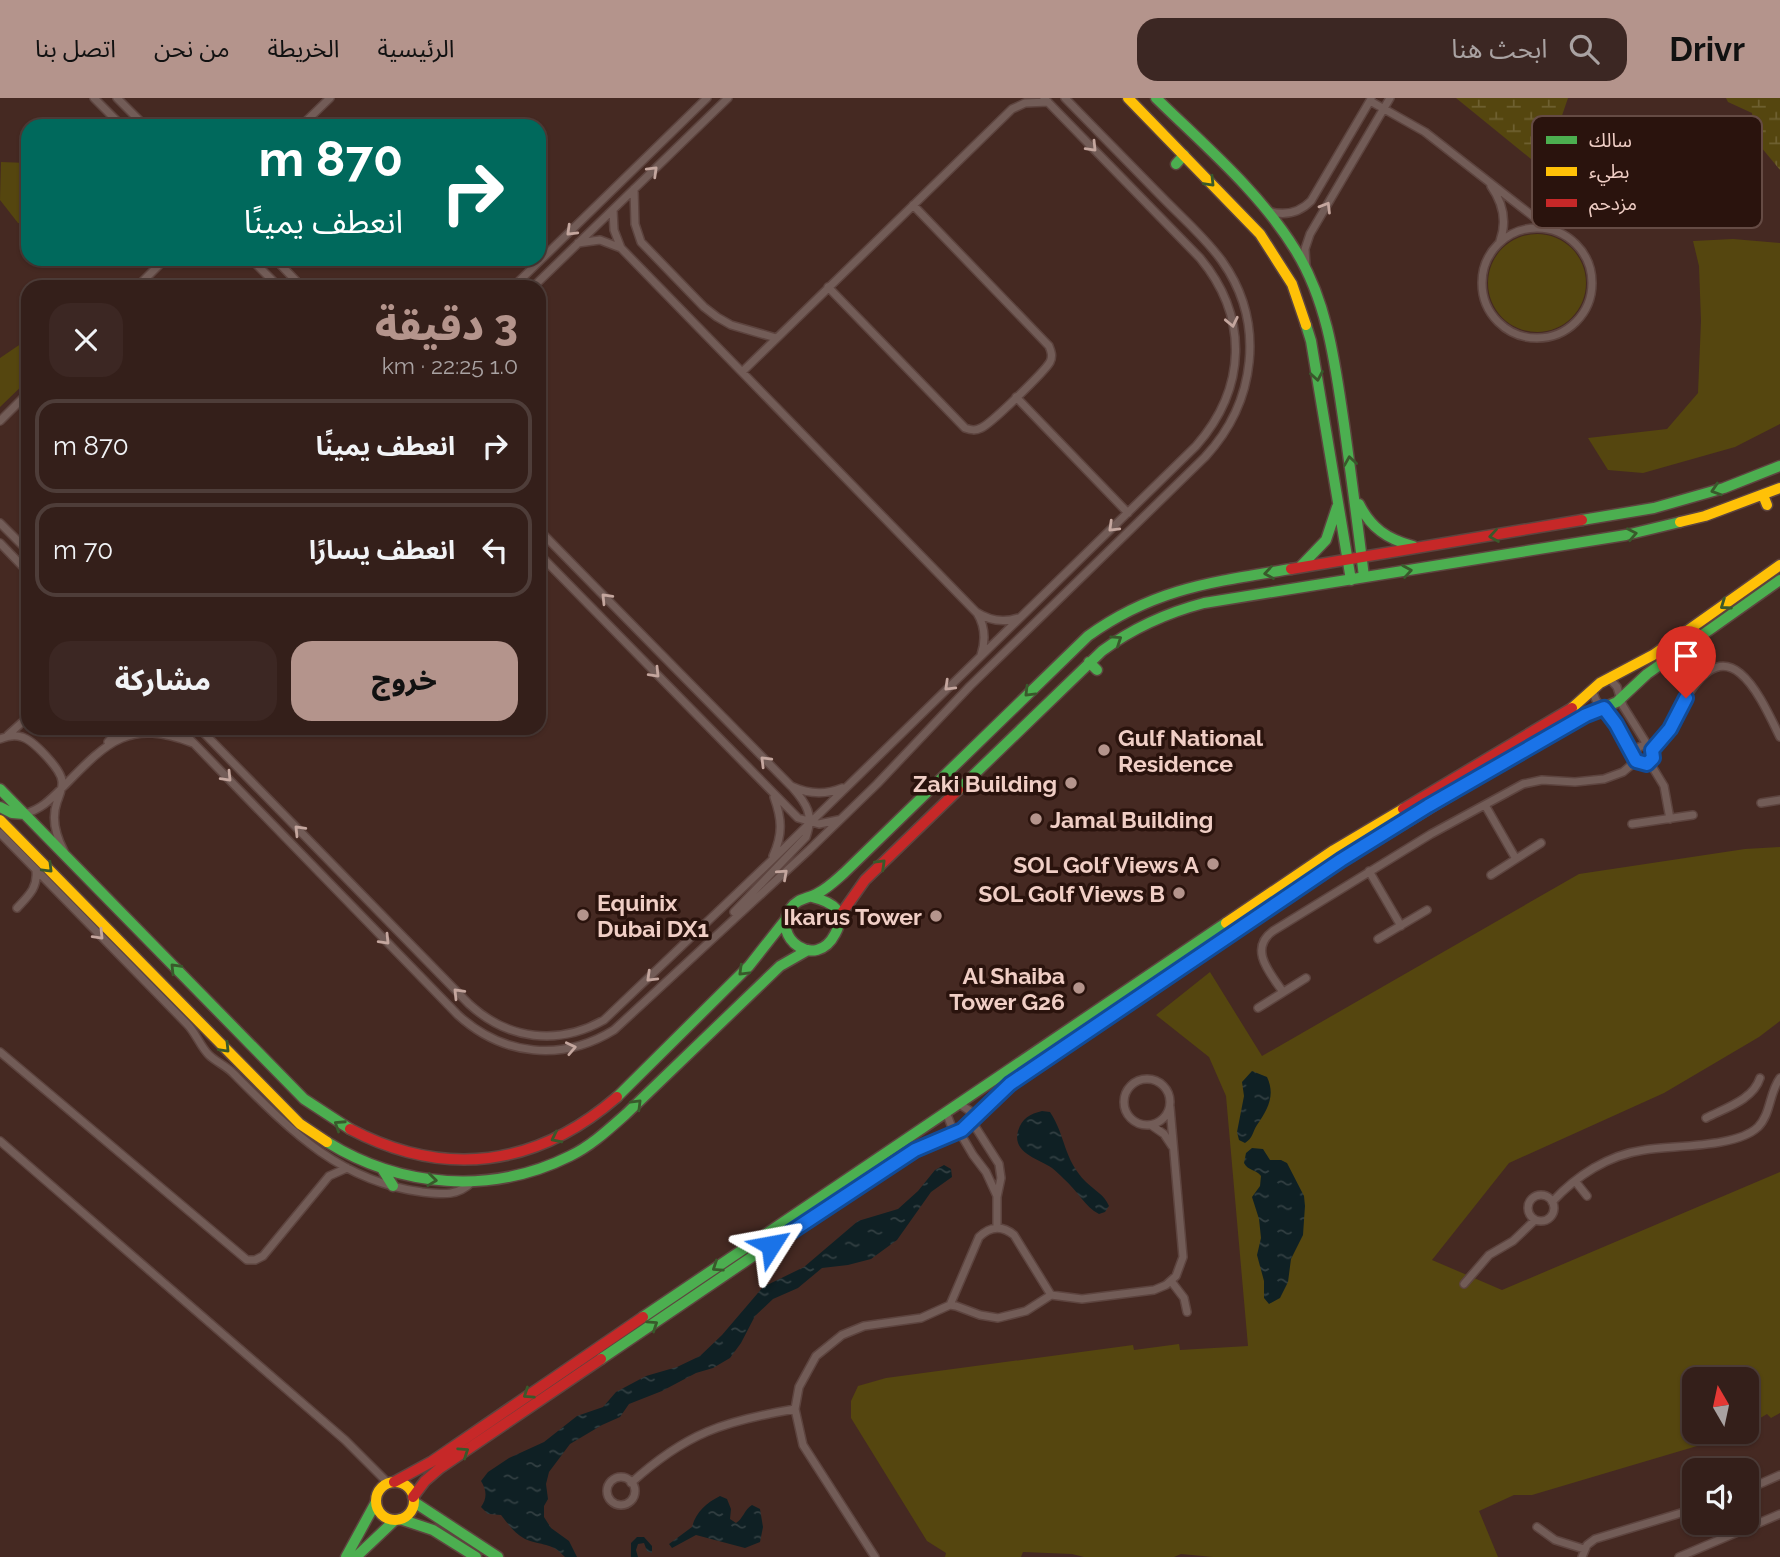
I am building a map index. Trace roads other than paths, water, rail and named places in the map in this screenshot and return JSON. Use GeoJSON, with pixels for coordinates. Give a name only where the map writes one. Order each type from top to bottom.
{"type":"FeatureCollection","features":[{"type":"Feature","properties":{"kind":"street"},"geometry":{"type":"LineString","coordinates":[[94,98],[115,119]]}},
{"type":"Feature","properties":{"kind":"street"},"geometry":{"type":"LineString","coordinates":[[117,98],[138,119]]}},
{"type":"Feature","properties":{"kind":"street"},"geometry":{"type":"LineString","coordinates":[[309,119],[331,98]]}},
{"type":"Feature","properties":{"kind":"street"},"geometry":{"type":"LineString","coordinates":[[546,255],[707,98]]}},
{"type":"Feature","properties":{"kind":"street"},"geometry":{"type":"LineString","coordinates":[[540,280],[728,98]]}},
{"type":"Feature","properties":{"kind":"street"},"geometry":{"type":"LineString","coordinates":[[1012,109],[1016,98]]}},
{"type":"Feature","properties":{"kind":"street"},"geometry":{"type":"LineString","coordinates":[[186,735],[458,1015],[474,1028],[501,1043],[521,1049],[554,1051],[585,1045],[605,1036],[632,1016],[718,932],[840,820],[970,686],[1205,457],[1233,420],[1244,392],[1250,362],[1250,331],[1243,301],[1230,274],[1212,249],[1065,98]]}},
{"type":"Feature","properties":{"kind":"street"},"geometry":{"type":"LineString","coordinates":[[1128,98],[1260,234],[1287,276],[1306,321],[1351,580]]}},
{"type":"Feature","properties":{"kind":"street"},"geometry":{"type":"LineString","coordinates":[[1156,98],[1267,211],[1289,239],[1316,290],[1329,334],[1354,492],[1364,578]]}},
{"type":"Feature","properties":{"kind":"street"},"geometry":{"type":"LineString","coordinates":[[1306,270],[1305,250],[1310,234],[1391,98]]}},
{"type":"Feature","properties":{"kind":"street"},"geometry":{"type":"LineString","coordinates":[[1267,211],[1289,213],[1307,205],[1371,99],[1415,125],[1532,215]]}},
{"type":"Feature","properties":{"kind":"street"},"geometry":{"type":"LineString","coordinates":[[206,735],[469,1004],[494,1024],[524,1035],[545,1037],[586,1029],[604,1020],[771,861],[1196,446],[1222,410],[1235,367],[1236,345],[1233,323],[1218,282],[1200,258],[1046,100],[1012,109],[741,372]]}},
{"type":"Feature","properties":{"kind":"street"},"geometry":{"type":"LineString","coordinates":[[1176,164],[1184,155]]}},
{"type":"Feature","properties":{"kind":"street"},"geometry":{"type":"LineString","coordinates":[[1484,177],[1495,192],[1502,209],[1503,227],[1499,244]]}},
{"type":"Feature","properties":{"kind":"street"},"geometry":{"type":"LineString","coordinates":[[634,189],[636,230],[645,247],[717,317],[731,325],[776,338]]}},
{"type":"Feature","properties":{"kind":"street"},"geometry":{"type":"LineString","coordinates":[[828,287],[965,428],[973,430],[984,427],[1016,397],[1050,362],[1049,346],[913,205]]}},
{"type":"Feature","properties":{"kind":"street"},"geometry":{"type":"LineString","coordinates":[[613,210],[614,230],[621,248],[976,612],[1000,621],[1019,618]]}},
{"type":"Feature","properties":{"kind":"street"},"geometry":{"type":"LineString","coordinates":[[1528,229],[1550,229],[1562,234],[1581,250],[1588,260],[1591,298],[1579,320],[1558,334],[1533,338],[1521,336],[1499,323],[1491,313],[1482,290],[1485,265],[1507,237],[1528,229]]}},
{"type":"Feature","properties":{"kind":"street"},"geometry":{"type":"LineString","coordinates":[[1252,242],[1260,234]]}},
{"type":"Feature","properties":{"kind":"street"},"geometry":{"type":"LineString","coordinates":[[578,243],[600,240],[621,248]]}},
{"type":"Feature","properties":{"kind":"street"},"geometry":{"type":"LineString","coordinates":[[144,280],[158,266]]}},
{"type":"Feature","properties":{"kind":"street"},"geometry":{"type":"LineString","coordinates":[[258,266],[272,280]]}},
{"type":"Feature","properties":{"kind":"street"},"geometry":{"type":"LineString","coordinates":[[282,266],[295,280]]}},
{"type":"Feature","properties":{"kind":"street"},"geometry":{"type":"LineString","coordinates":[[520,280],[535,266]]}},
{"type":"Feature","properties":{"kind":"street"},"geometry":{"type":"LineString","coordinates":[[1016,397],[1128,513]]}},
{"type":"Feature","properties":{"kind":"street"},"geometry":{"type":"LineString","coordinates":[[0,421],[21,400]]}},
{"type":"Feature","properties":{"kind":"street"},"geometry":{"type":"LineString","coordinates":[[812,897],[852,866],[1087,636],[1149,599],[1195,585],[1654,508],[1724,488],[1780,466]]}},
{"type":"Feature","properties":{"kind":"street"},"geometry":{"type":"LineString","coordinates":[[0,820],[293,1118],[344,1153],[383,1170],[426,1180],[472,1182],[502,1179],[530,1172],[571,1156],[593,1142],[626,1114],[780,966],[808,950],[823,949],[830,945],[839,932],[839,917],[865,880],[1093,666],[1118,639],[1168,613],[1204,603],[1626,536],[1765,500],[1780,488]]}},
{"type":"Feature","properties":{"kind":"street"},"geometry":{"type":"LineString","coordinates":[[1354,492],[1364,516],[1376,531],[1393,541],[1421,548]]}},
{"type":"Feature","properties":{"kind":"street"},"geometry":{"type":"LineString","coordinates":[[1299,568],[1327,542],[1338,503]]}},
{"type":"Feature","properties":{"kind":"street"},"geometry":{"type":"LineString","coordinates":[[1685,522],[1689,533]]}},
{"type":"Feature","properties":{"kind":"street"},"geometry":{"type":"LineString","coordinates":[[0,523],[21,544]]}},
{"type":"Feature","properties":{"kind":"street"},"geometry":{"type":"LineString","coordinates":[[546,537],[807,805],[808,832],[802,842],[768,875],[718,932]]}},
{"type":"Feature","properties":{"kind":"street"},"geometry":{"type":"LineString","coordinates":[[0,543],[21,565]]}},
{"type":"Feature","properties":{"kind":"street"},"geometry":{"type":"LineString","coordinates":[[546,561],[798,818],[824,824],[840,820]]}},
{"type":"Feature","properties":{"kind":"street"},"geometry":{"type":"LineString","coordinates":[[346,1557],[376,1502],[377,1493],[391,1483],[431,1462],[520,1399],[923,1130],[958,1103],[1325,856],[1411,802],[1559,717],[1592,690],[1653,655],[1780,565]]}},
{"type":"Feature","properties":{"kind":"street"},"geometry":{"type":"LineString","coordinates":[[356,1557],[398,1519],[410,1513],[413,1499],[425,1481],[440,1468],[836,1200],[915,1150],[958,1132],[1010,1084],[1341,860],[1545,738],[1621,698],[1647,674],[1780,580]]}},
{"type":"Feature","properties":{"kind":"street"},"geometry":{"type":"LineString","coordinates":[[976,612],[984,630],[980,656]]}},
{"type":"Feature","properties":{"kind":"street"},"geometry":{"type":"LineString","coordinates":[[1048,657],[1056,665]]}},
{"type":"Feature","properties":{"kind":"street"},"geometry":{"type":"LineString","coordinates":[[1283,992],[1262,960],[1264,939],[1273,931],[1369,871],[1529,782],[1604,779],[1623,772],[1635,758],[1639,747],[1650,748],[1670,729],[1696,683],[1708,671],[1718,666],[1730,666],[1740,671],[1757,694],[1780,737]]}},
{"type":"Feature","properties":{"kind":"street"},"geometry":{"type":"LineString","coordinates":[[1610,679],[1618,687],[1637,729],[1650,748],[1653,758],[1650,763]]}},
{"type":"Feature","properties":{"kind":"street"},"geometry":{"type":"LineString","coordinates":[[1592,690],[1596,700],[1616,724],[1635,758],[1641,764],[1650,763]]}},
{"type":"Feature","properties":{"kind":"street"},"geometry":{"type":"LineString","coordinates":[[2,739],[21,723]]}},
{"type":"Feature","properties":{"kind":"street"},"geometry":{"type":"LineString","coordinates":[[1624,738],[1633,737],[1637,729]]}},
{"type":"Feature","properties":{"kind":"street"},"geometry":{"type":"LineString","coordinates":[[2,739],[16,735],[30,741],[58,770],[62,779],[54,822],[58,839],[69,861]]}},
{"type":"Feature","properties":{"kind":"street"},"geometry":{"type":"LineString","coordinates":[[101,750],[108,735]]}},
{"type":"Feature","properties":{"kind":"street"},"geometry":{"type":"LineString","coordinates":[[0,807],[12,813],[24,814],[45,804],[115,735]]}},
{"type":"Feature","properties":{"kind":"street"},"geometry":{"type":"LineString","coordinates":[[101,750],[131,735]]}},
{"type":"Feature","properties":{"kind":"street"},"geometry":{"type":"LineString","coordinates":[[169,735],[194,744]]}},
{"type":"Feature","properties":{"kind":"street"},"geometry":{"type":"LineString","coordinates":[[1650,763],[1664,786],[1671,818]]}},
{"type":"Feature","properties":{"kind":"street"},"geometry":{"type":"LineString","coordinates":[[791,786],[806,792],[821,793],[846,786]]}},
{"type":"Feature","properties":{"kind":"street"},"geometry":{"type":"LineString","coordinates":[[0,789],[289,1085],[321,1113],[357,1136],[412,1156],[441,1160],[485,1160],[528,1150],[564,1135],[597,1114],[758,957],[786,919],[792,906],[804,898],[812,897],[829,902],[839,917]]}},
{"type":"Feature","properties":{"kind":"street"},"geometry":{"type":"LineString","coordinates":[[771,861],[782,827],[772,793]]}},
{"type":"Feature","properties":{"kind":"street"},"geometry":{"type":"LineString","coordinates":[[1761,803],[1780,800]]}},
{"type":"Feature","properties":{"kind":"street"},"geometry":{"type":"LineString","coordinates":[[1485,805],[1516,859]]}},
{"type":"Feature","properties":{"kind":"street"},"geometry":{"type":"LineString","coordinates":[[1632,824],[1693,815]]}},
{"type":"Feature","properties":{"kind":"street"},"geometry":{"type":"LineString","coordinates":[[0,834],[193,1030],[207,1053],[231,1070],[297,1135],[347,1168],[393,1186],[447,1194],[458,1192],[472,1182]]}},
{"type":"Feature","properties":{"kind":"street"},"geometry":{"type":"LineString","coordinates":[[1491,875],[1541,844]]}},
{"type":"Feature","properties":{"kind":"street"},"geometry":{"type":"LineString","coordinates":[[18,908],[34,890],[36,870]]}},
{"type":"Feature","properties":{"kind":"street"},"geometry":{"type":"LineString","coordinates":[[1369,871],[1401,926]]}},
{"type":"Feature","properties":{"kind":"street"},"geometry":{"type":"LineString","coordinates":[[34,890],[54,888]]}},
{"type":"Feature","properties":{"kind":"street"},"geometry":{"type":"LineString","coordinates":[[1378,939],[1427,910]]}},
{"type":"Feature","properties":{"kind":"street"},"geometry":{"type":"LineString","coordinates":[[786,919],[786,931],[792,942],[808,950]]}},
{"type":"Feature","properties":{"kind":"street"},"geometry":{"type":"LineString","coordinates":[[137,975],[145,966]]}},
{"type":"Feature","properties":{"kind":"street"},"geometry":{"type":"LineString","coordinates":[[1258,1008],[1306,978]]}},
{"type":"Feature","properties":{"kind":"street"},"geometry":{"type":"LineString","coordinates":[[0,1052],[247,1259],[255,1260],[262,1256],[329,1176],[347,1168]]}},
{"type":"Feature","properties":{"kind":"street"},"geometry":{"type":"LineString","coordinates":[[1706,1118],[1753,1092],[1760,1078]]}},
{"type":"Feature","properties":{"kind":"street"},"geometry":{"type":"LineString","coordinates":[[1552,1202],[1574,1181],[1596,1167],[1631,1153],[1696,1146],[1746,1134],[1761,1124],[1780,1078]]}},
{"type":"Feature","properties":{"kind":"street"},"geometry":{"type":"LineString","coordinates":[[875,1557],[809,1457],[799,1434],[795,1409],[799,1387],[809,1366],[832,1341],[864,1326],[921,1318],[950,1305],[989,1317],[1008,1317],[1026,1311],[1051,1296],[1082,1299],[1147,1291],[1160,1288],[1171,1281],[1179,1270],[1183,1257],[1170,1107],[1167,1089],[1157,1081],[1139,1080],[1129,1087],[1124,1104],[1128,1116],[1138,1124],[1150,1125],[1161,1121],[1170,1107]]}},
{"type":"Feature","properties":{"kind":"street"},"geometry":{"type":"LineString","coordinates":[[1753,1092],[1770,1098]]}},
{"type":"Feature","properties":{"kind":"street"},"geometry":{"type":"LineString","coordinates":[[958,1103],[970,1111],[1001,1171],[997,1227]]}},
{"type":"Feature","properties":{"kind":"street"},"geometry":{"type":"LineString","coordinates":[[946,1112],[949,1121],[989,1176],[998,1197]]}},
{"type":"Feature","properties":{"kind":"street"},"geometry":{"type":"LineString","coordinates":[[1150,1125],[1164,1134],[1173,1148]]}},
{"type":"Feature","properties":{"kind":"street"},"geometry":{"type":"LineString","coordinates":[[0,1141],[391,1483],[406,1486],[413,1499],[432,1515],[498,1557]]}},
{"type":"Feature","properties":{"kind":"street"},"geometry":{"type":"LineString","coordinates":[[979,1161],[985,1163],[990,1160],[993,1151]]}},
{"type":"Feature","properties":{"kind":"street"},"geometry":{"type":"LineString","coordinates":[[327,1156],[329,1176]]}},
{"type":"Feature","properties":{"kind":"street"},"geometry":{"type":"LineString","coordinates":[[383,1170],[393,1186]]}},
{"type":"Feature","properties":{"kind":"street"},"geometry":{"type":"LineString","coordinates":[[1574,1181],[1587,1196]]}},
{"type":"Feature","properties":{"kind":"street"},"geometry":{"type":"LineString","coordinates":[[1541,1196],[1552,1202],[1550,1217],[1543,1221],[1535,1220],[1529,1214],[1530,1201],[1541,1196]]}},
{"type":"Feature","properties":{"kind":"street"},"geometry":{"type":"LineString","coordinates":[[1464,1284],[1489,1255],[1513,1241],[1535,1220]]}},
{"type":"Feature","properties":{"kind":"street"},"geometry":{"type":"LineString","coordinates":[[950,1305],[979,1237],[987,1230],[997,1227],[1014,1235],[1051,1296]]}},
{"type":"Feature","properties":{"kind":"street"},"geometry":{"type":"LineString","coordinates":[[1171,1281],[1184,1298],[1188,1312]]}},
{"type":"Feature","properties":{"kind":"street"},"geometry":{"type":"LineString","coordinates":[[631,1483],[672,1449],[703,1432],[736,1420],[795,1409]]}},
{"type":"Feature","properties":{"kind":"street"},"geometry":{"type":"LineString","coordinates":[[1759,1484],[1780,1475]]}},
{"type":"Feature","properties":{"kind":"street"},"geometry":{"type":"LineString","coordinates":[[425,1481],[424,1495],[432,1515]]}},
{"type":"Feature","properties":{"kind":"street"},"geometry":{"type":"LineString","coordinates":[[376,1502],[382,1515],[433,1530],[476,1557]]}},
{"type":"Feature","properties":{"kind":"street"},"geometry":{"type":"LineString","coordinates":[[1537,1527],[1555,1540],[1583,1553],[1595,1539],[1682,1513]]}},
{"type":"Feature","properties":{"kind":"street"},"geometry":{"type":"LineString","coordinates":[[1679,1557],[1780,1514]]}},
{"type":"Feature","properties":{"kind":"water"},"geometry":{"type":"Polygon","coordinates":[[[1252,1071],[1267,1077],[1271,1090],[1264,1114],[1245,1143],[1239,1140],[1237,1132],[1244,1096],[1242,1082],[1252,1071]]]}},
{"type":"Feature","properties":{"kind":"water"},"geometry":{"type":"Polygon","coordinates":[[[1042,1111],[1050,1112],[1073,1165],[1107,1202],[1109,1206],[1105,1212],[1099,1214],[1094,1211],[1055,1170],[1022,1150],[1017,1138],[1022,1123],[1030,1115],[1042,1111]]]}},
{"type":"Feature","properties":{"kind":"water"},"geometry":{"type":"Polygon","coordinates":[[[1252,1148],[1263,1149],[1270,1160],[1287,1163],[1304,1196],[1303,1235],[1291,1259],[1288,1282],[1280,1298],[1269,1304],[1264,1298],[1264,1281],[1257,1255],[1261,1238],[1259,1219],[1252,1197],[1260,1186],[1261,1176],[1244,1163],[1246,1153],[1252,1148]]]}},
{"type":"Feature","properties":{"kind":"water"},"geometry":{"type":"Polygon","coordinates":[[[944,1165],[951,1169],[952,1177],[931,1192],[897,1240],[871,1259],[822,1268],[798,1288],[773,1299],[755,1316],[730,1358],[629,1404],[620,1417],[570,1444],[549,1472],[544,1517],[551,1528],[569,1541],[577,1557],[565,1557],[551,1547],[525,1539],[515,1532],[501,1515],[488,1514],[481,1507],[486,1494],[481,1481],[488,1472],[509,1458],[544,1442],[577,1416],[603,1407],[616,1392],[646,1376],[677,1367],[700,1356],[763,1287],[804,1267],[858,1221],[898,1209],[918,1191],[935,1170],[944,1165]]]}},
{"type":"Feature","properties":{"kind":"water"},"geometry":{"type":"Polygon","coordinates":[[[720,1496],[727,1499],[731,1509],[730,1519],[736,1523],[752,1505],[760,1509],[763,1527],[760,1542],[745,1548],[696,1535],[672,1548],[669,1544],[692,1527],[702,1508],[720,1496]]]}},
{"type":"Feature","properties":{"kind":"water"},"geometry":{"type":"Polygon","coordinates":[[[637,1537],[644,1537],[652,1546],[652,1553],[647,1551],[644,1543],[638,1544],[638,1557],[631,1557],[631,1543],[637,1537]]]}},
{"type":"Feature","properties":{"kind":"place","name":"Gulf National Residence"},"geometry":{"type":"Point","coordinates":[1104,750]}},
{"type":"Feature","properties":{"kind":"place","name":"Zaki Building"},"geometry":{"type":"Point","coordinates":[1071,783]}},
{"type":"Feature","properties":{"kind":"place","name":"Jamal Building"},"geometry":{"type":"Point","coordinates":[1036,819]}},
{"type":"Feature","properties":{"kind":"place","name":"SOL Golf Views A"},"geometry":{"type":"Point","coordinates":[1213,864]}},
{"type":"Feature","properties":{"kind":"place","name":"SOL Golf Views B"},"geometry":{"type":"Point","coordinates":[1179,893]}},
{"type":"Feature","properties":{"kind":"place","name":"Equinix Dubai DX1"},"geometry":{"type":"Point","coordinates":[583,915]}},
{"type":"Feature","properties":{"kind":"place","name":"Ikarus Tower"},"geometry":{"type":"Point","coordinates":[936,916]}},
{"type":"Feature","properties":{"kind":"place","name":"Al Shaiba Tower G26"},"geometry":{"type":"Point","coordinates":[1079,988]}}]}
